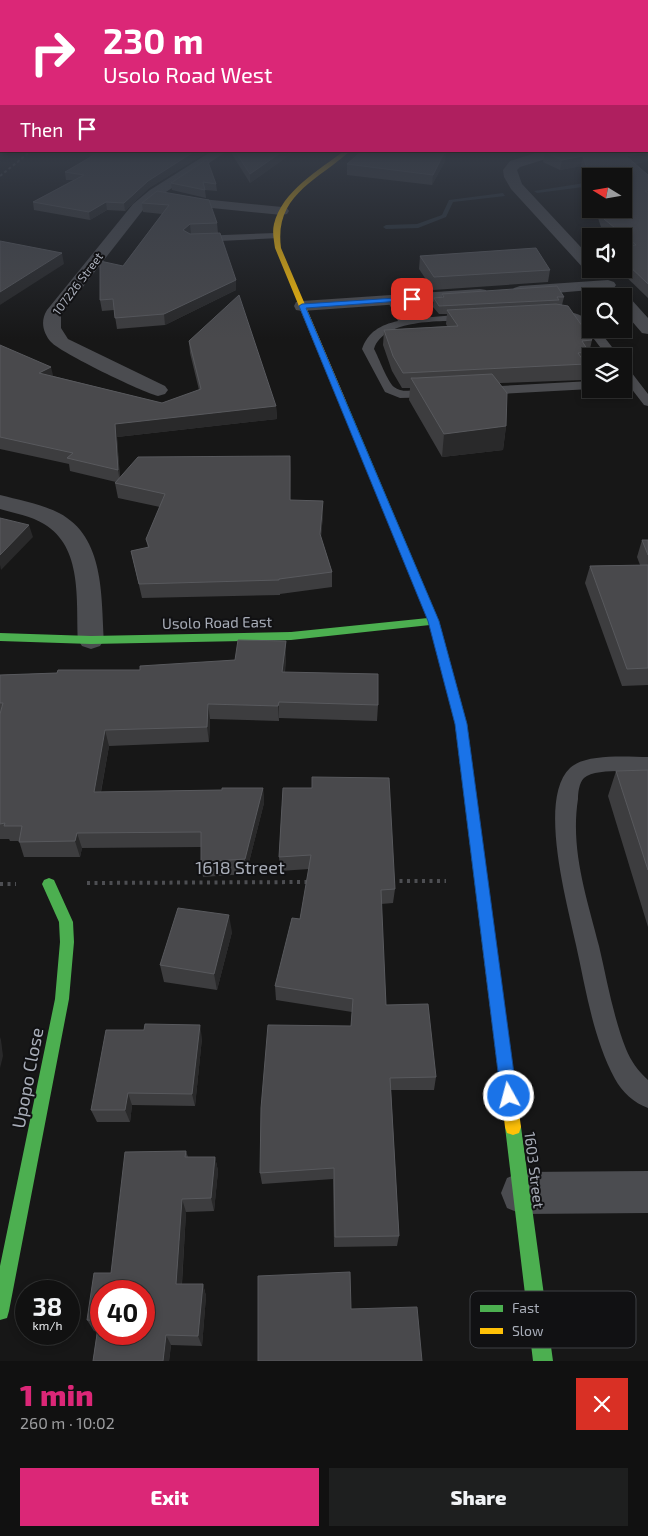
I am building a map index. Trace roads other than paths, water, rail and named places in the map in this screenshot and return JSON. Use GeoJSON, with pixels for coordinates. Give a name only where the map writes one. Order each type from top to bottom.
{"type":"FeatureCollection","features":[{"type":"Feature","properties":{"kind":"street","name":"107226 Street"},"geometry":{"type":"LineString","coordinates":[[134,212],[53,314],[51,323],[56,338],[66,346],[158,390]]}},
{"type":"Feature","properties":{"kind":"street","name":"1603 Street"},"geometry":{"type":"LineString","coordinates":[[282,212],[278,221],[276,236],[278,248],[434,621],[461,724],[534,1291]]}},
{"type":"Feature","properties":{"kind":"street"},"geometry":{"type":"LineString","coordinates":[[540,212],[582,257]]}},
{"type":"Feature","properties":{"kind":"street"},"geometry":{"type":"LineString","coordinates":[[602,278],[611,288]]}},
{"type":"Feature","properties":{"kind":"street"},"geometry":{"type":"LineString","coordinates":[[302,306],[582,291]]}},
{"type":"Feature","properties":{"kind":"street"},"geometry":{"type":"LineString","coordinates":[[632,311],[648,329]]}},
{"type":"Feature","properties":{"kind":"street"},"geometry":{"type":"LineString","coordinates":[[0,502],[53,519],[78,543],[86,564],[91,640]]}},
{"type":"Feature","properties":{"kind":"street","name":"Usolo Road East"},"geometry":{"type":"LineString","coordinates":[[0,637],[91,640],[292,636],[434,621]]}},
{"type":"Feature","properties":{"kind":"street","name":"Upopo Close"},"geometry":{"type":"LineString","coordinates":[[0,1311],[62,999],[67,942],[66,922],[49,884]]}},
{"type":"Feature","properties":{"kind":"street"},"geometry":{"type":"LineString","coordinates":[[522,1193],[648,1192]]}},
{"type":"Feature","properties":{"kind":"street","name":"1603 Street"},"geometry":{"type":"LineString","coordinates":[[541,1348],[543,1361]]}},
{"type":"Feature","properties":{"kind":"lane"},"geometry":{"type":"LineString","coordinates":[[191,239],[276,236]]}},
{"type":"Feature","properties":{"kind":"lane"},"geometry":{"type":"LineString","coordinates":[[392,300],[404,322]]}},
{"type":"Feature","properties":{"kind":"lane"},"geometry":{"type":"LineString","coordinates":[[536,314],[554,313],[576,316],[582,319]]}},
{"type":"Feature","properties":{"kind":"lane"},"geometry":{"type":"LineString","coordinates":[[445,393],[400,394],[389,389],[368,349],[368,344],[372,337],[379,332],[404,322],[481,316]]}},
{"type":"Feature","properties":{"kind":"lane"},"geometry":{"type":"LineString","coordinates":[[598,338],[606,348]]}},
{"type":"Feature","properties":{"kind":"lane"},"geometry":{"type":"LineString","coordinates":[[474,391],[582,385]]}},
{"type":"Feature","properties":{"kind":"lane"},"geometry":{"type":"LineString","coordinates":[[632,387],[648,402]]}},
{"type":"Feature","properties":{"kind":"lane"},"geometry":{"type":"LineString","coordinates":[[648,764],[596,766],[576,773],[569,786],[566,802],[569,866],[605,1021],[621,1066],[637,1088],[648,1096]]}},
{"type":"Feature","properties":{"kind":"waterway"},"geometry":{"type":"LineString","coordinates":[[386,227],[418,226],[444,216],[446,212]]}}]}
